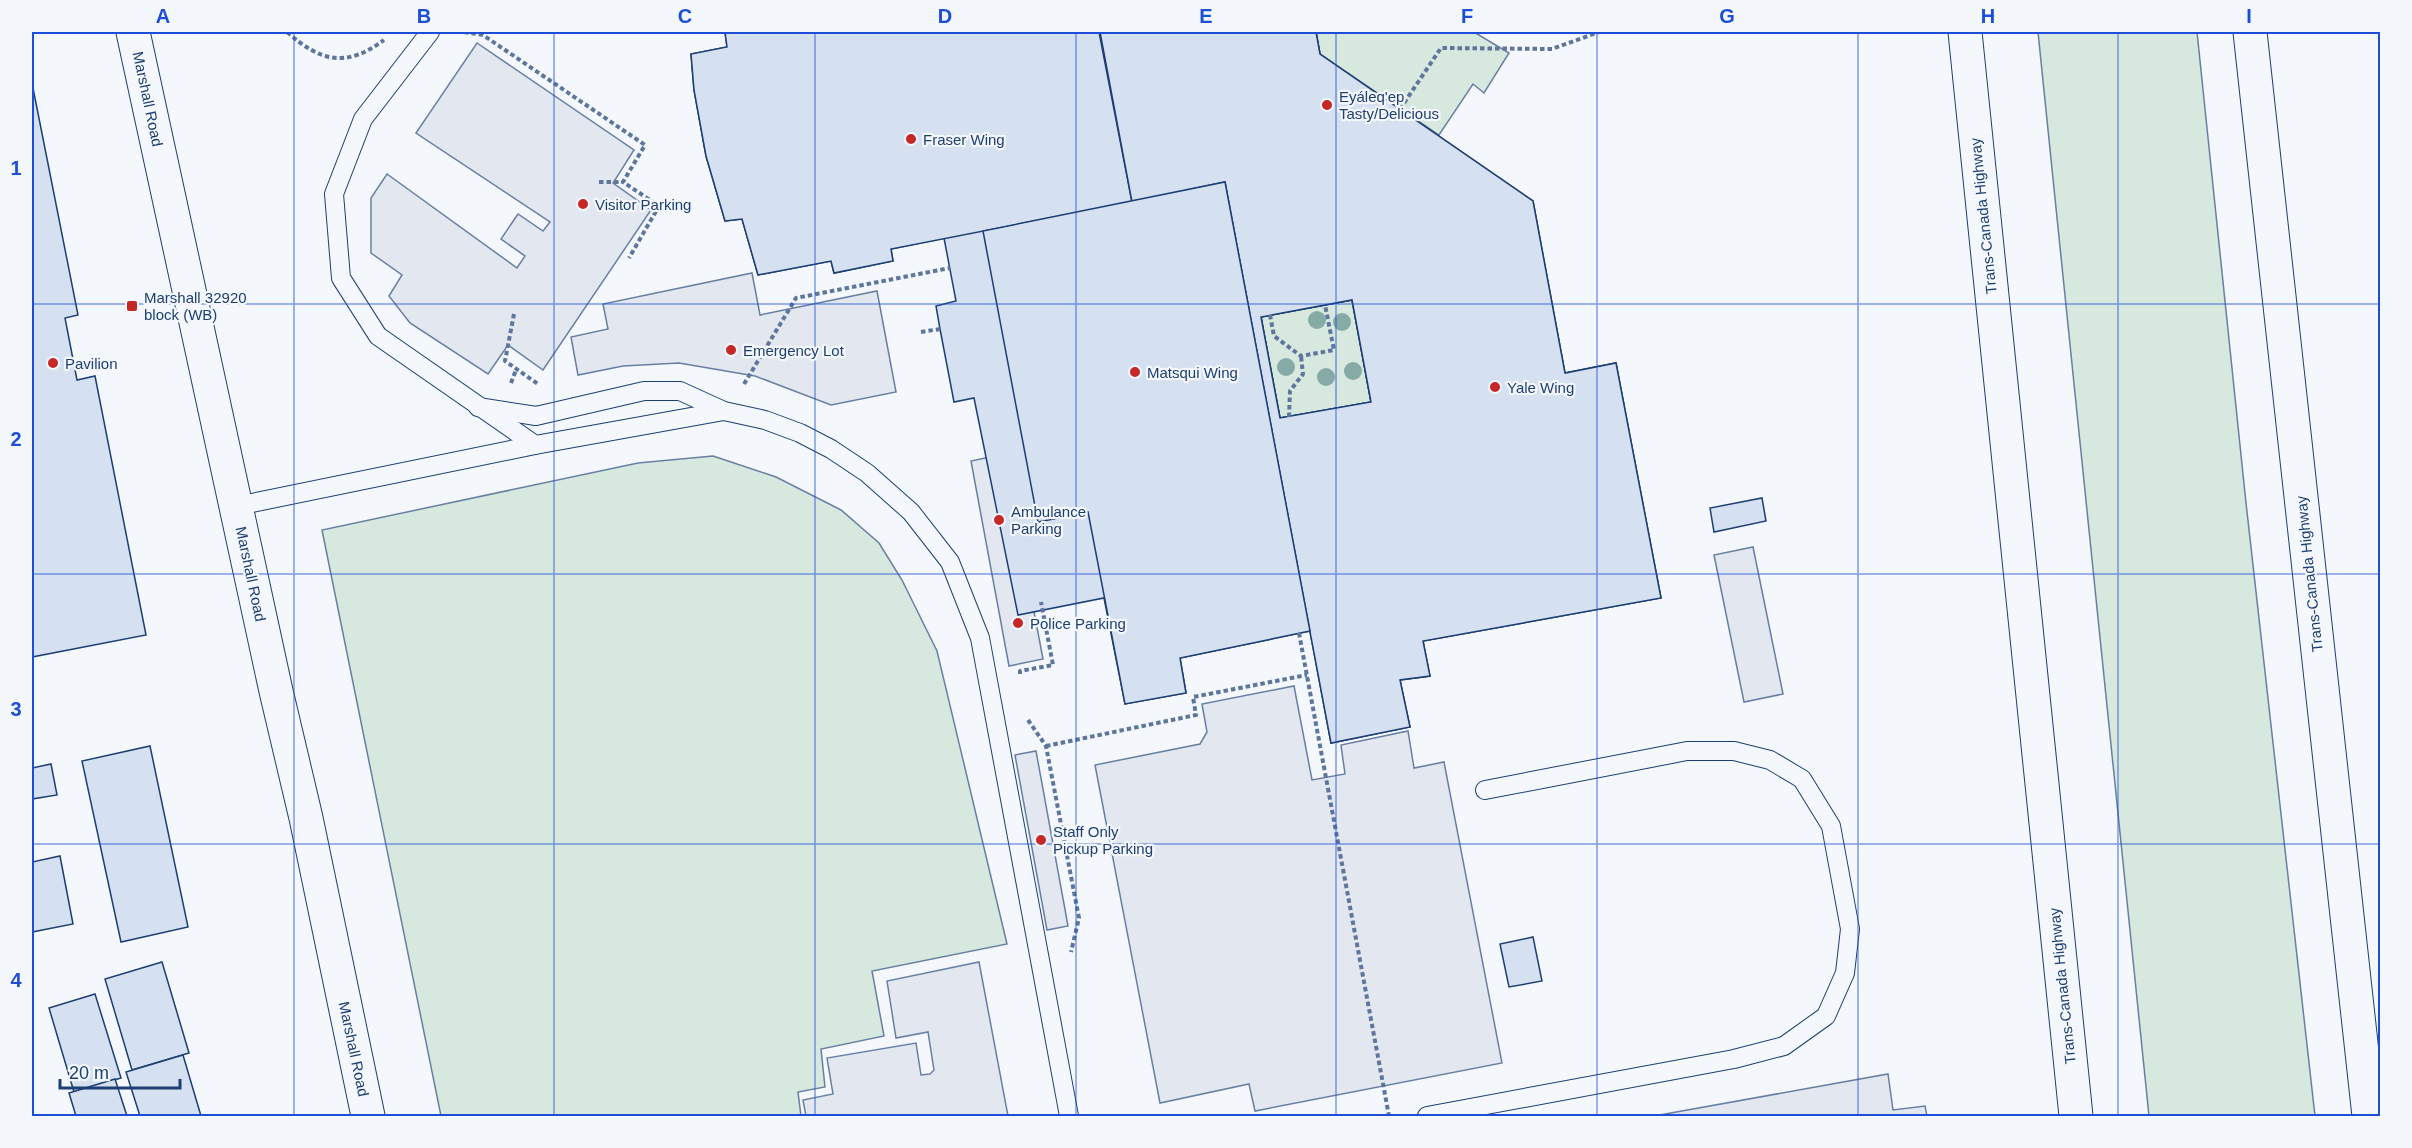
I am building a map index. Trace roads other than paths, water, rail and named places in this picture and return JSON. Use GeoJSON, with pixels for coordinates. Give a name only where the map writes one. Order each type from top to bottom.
{"type":"FeatureCollection","features":[{"type":"Feature","properties":{"kind":"main road","name":"Marshall Road"},"geometry":{"type":"LineString","coordinates":[[133,32],[276,691],[306,818],[368,1116]]}},
{"type":"Feature","properties":{"kind":"main road","name":"Trans-Canada Highway"},"geometry":{"type":"LineString","coordinates":[[1965,32],[2076,1116]]}},
{"type":"Feature","properties":{"kind":"main road","name":"Trans-Canada Highway"},"geometry":{"type":"LineString","coordinates":[[2250,32],[2368,1116]]}},
{"type":"Feature","properties":{"kind":"lane"},"geometry":{"type":"LineString","coordinates":[[430,32],[363,119],[334,194],[341,278],[378,336],[535,445]]}},
{"type":"Feature","properties":{"kind":"lane"},"geometry":{"type":"LineString","coordinates":[[478,407],[536,416],[644,391],[680,391],[724,411],[765,420],[831,449],[867,474],[911,512],[950,562],[980,638],[1069,1116]]}},
{"type":"Feature","properties":{"kind":"lane"},"geometry":{"type":"LineString","coordinates":[[237,506],[535,445],[724,411]]}},
{"type":"Feature","properties":{"kind":"lane"},"geometry":{"type":"LineString","coordinates":[[1427,1116],[1734,1059],[1784,1046],[1827,1016],[1845,973],[1850,929],[1831,826],[1802,778],[1770,760],[1734,751],[1687,751],[1485,790]]}},
{"type":"Feature","properties":{"kind":"place","name":"Eyáleq'ep Tasty/Delicious"},"geometry":{"type":"Point","coordinates":[1327,105]}},
{"type":"Feature","properties":{"kind":"place","name":"Fraser Wing"},"geometry":{"type":"Point","coordinates":[911,139]}},
{"type":"Feature","properties":{"kind":"place","name":"Visitor Parking"},"geometry":{"type":"Point","coordinates":[583,204]}},
{"type":"Feature","properties":{"kind":"place","name":"Marshall 32920 block (WB)"},"geometry":{"type":"Point","coordinates":[132,306]}},
{"type":"Feature","properties":{"kind":"place","name":"Emergency Lot"},"geometry":{"type":"Point","coordinates":[731,350]}},
{"type":"Feature","properties":{"kind":"place","name":"Pavilion"},"geometry":{"type":"Point","coordinates":[53,363]}},
{"type":"Feature","properties":{"kind":"place","name":"Matsqui Wing"},"geometry":{"type":"Point","coordinates":[1135,372]}},
{"type":"Feature","properties":{"kind":"place","name":"Yale Wing"},"geometry":{"type":"Point","coordinates":[1495,387]}},
{"type":"Feature","properties":{"kind":"place","name":"Ambulance Parking"},"geometry":{"type":"Point","coordinates":[999,520]}},
{"type":"Feature","properties":{"kind":"place","name":"Police Parking"},"geometry":{"type":"Point","coordinates":[1018,623]}},
{"type":"Feature","properties":{"kind":"place","name":"Staff Only Pickup Parking"},"geometry":{"type":"Point","coordinates":[1041,840]}}]}
